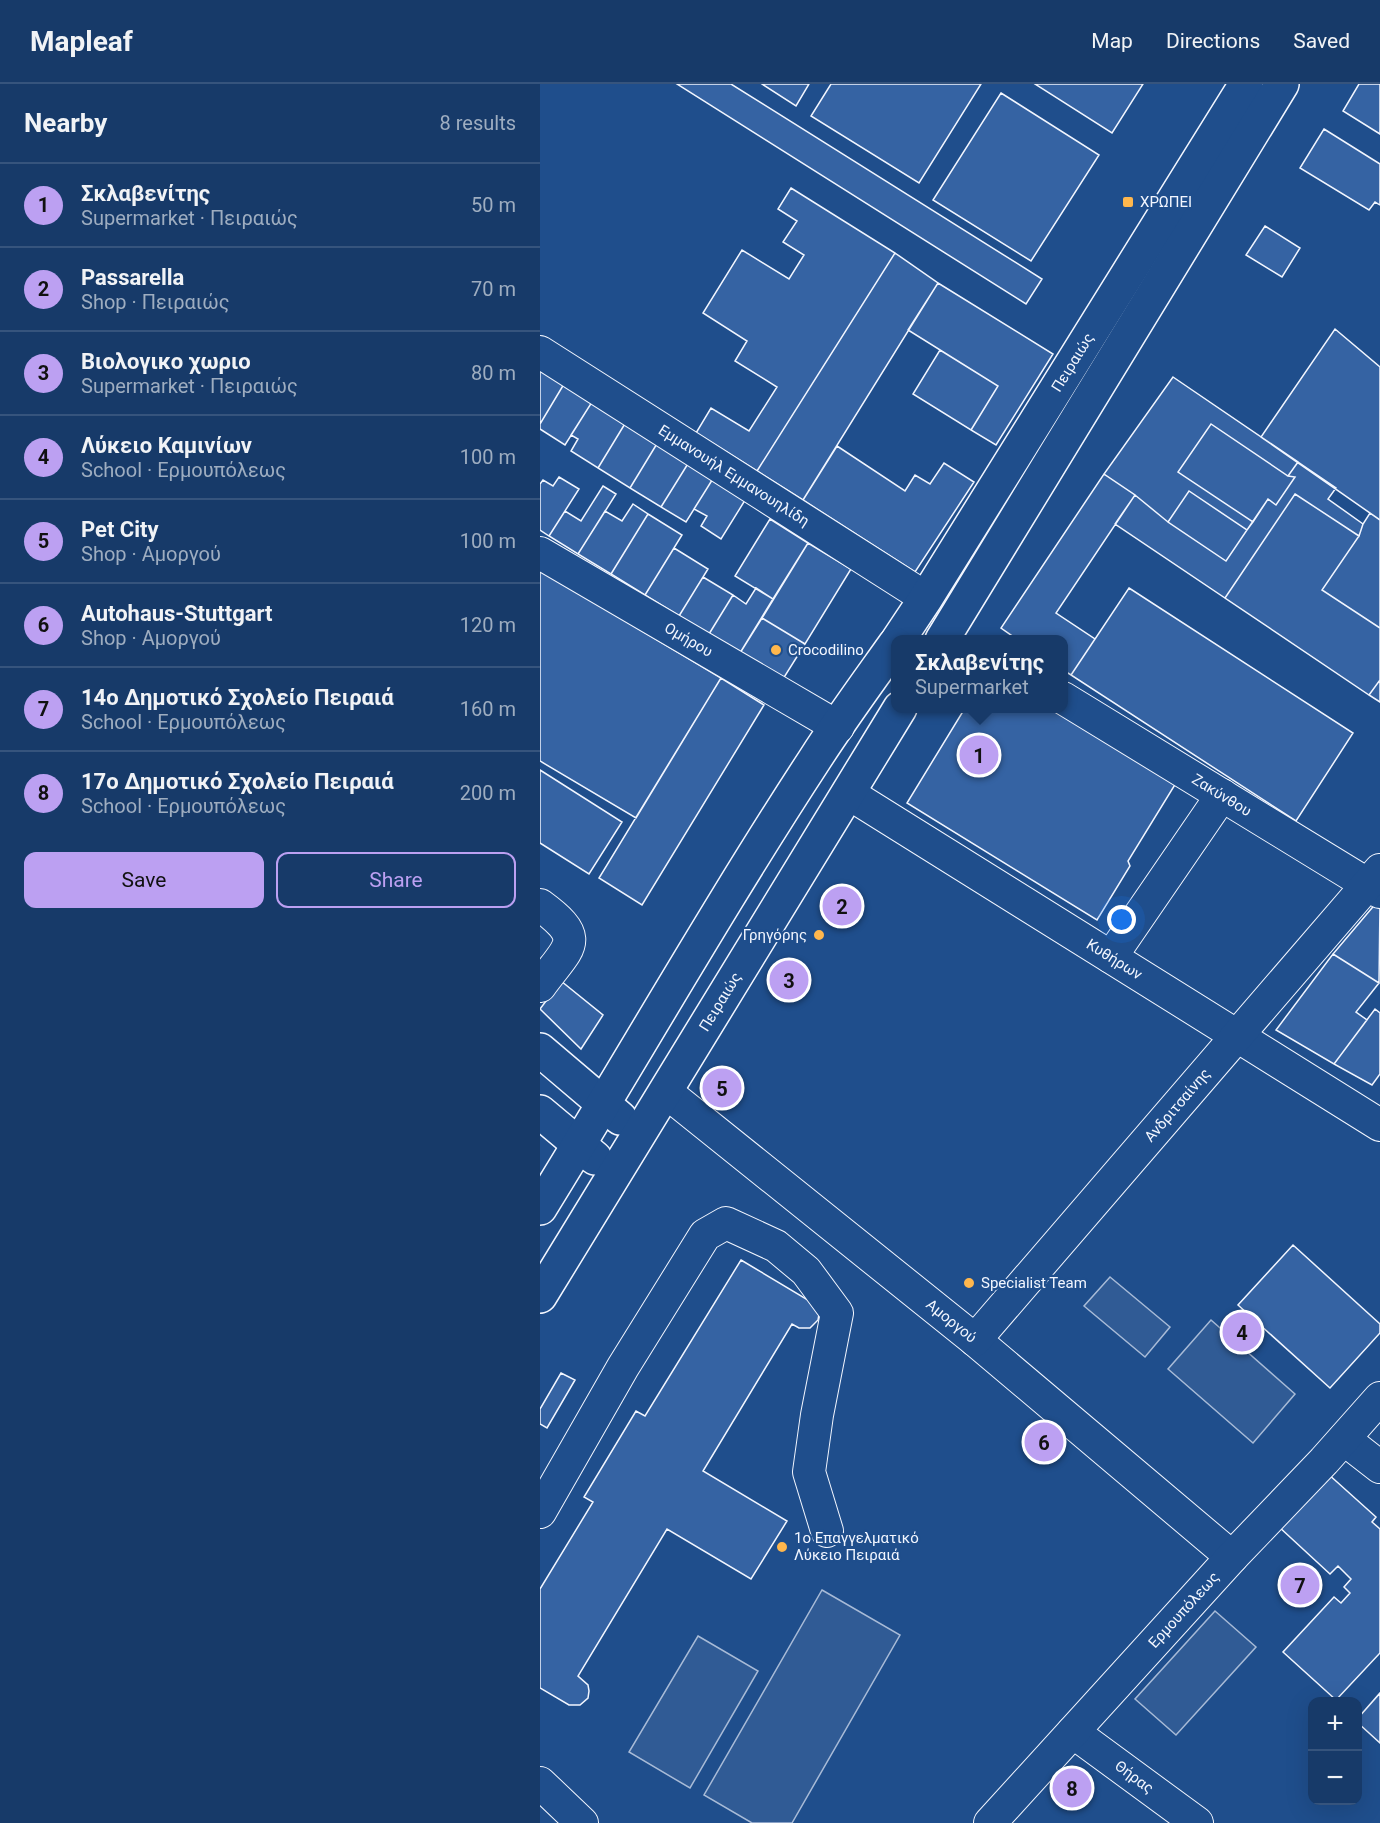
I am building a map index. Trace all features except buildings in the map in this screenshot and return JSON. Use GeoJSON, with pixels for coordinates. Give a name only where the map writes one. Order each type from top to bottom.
{"type":"FeatureCollection","features":[{"type":"Feature","properties":{"kind":"main road","name":"Πειραιώς"},"geometry":{"type":"LineString","coordinates":[[901,635],[1246,84]]}},
{"type":"Feature","properties":{"kind":"main road"},"geometry":{"type":"LineString","coordinates":[[954,635],[1282,84]]}},
{"type":"Feature","properties":{"kind":"main road"},"geometry":{"type":"LineString","coordinates":[[540,1208],[726,900],[816,757],[891,650]]}},
{"type":"Feature","properties":{"kind":"main road","name":"Πειραιώς"},"geometry":{"type":"LineString","coordinates":[[540,1296],[897,713]]}},
{"type":"Feature","properties":{"kind":"main road"},"geometry":{"type":"LineString","coordinates":[[540,1050],[640,1135]]}},
{"type":"Feature","properties":{"kind":"main road"},"geometry":{"type":"LineString","coordinates":[[540,1112],[615,1174]]}},
{"type":"Feature","properties":{"kind":"street","name":"Εμμανουήλ Εμμανουηλίδη"},"geometry":{"type":"LineString","coordinates":[[540,352],[926,598]]}},
{"type":"Feature","properties":{"kind":"street","name":"Ομήρου"},"geometry":{"type":"LineString","coordinates":[[540,554],[838,727]]}},
{"type":"Feature","properties":{"kind":"street","name":"Ζακύνθου"},"geometry":{"type":"LineString","coordinates":[[1068,701],[1222,795],[1376,882]]}},
{"type":"Feature","properties":{"kind":"street","name":"Κυθήρων"},"geometry":{"type":"LineString","coordinates":[[848,793],[1380,1125]]}},
{"type":"Feature","properties":{"kind":"street"},"geometry":{"type":"LineString","coordinates":[[1111,957],[1222,795]]}},
{"type":"Feature","properties":{"kind":"street","name":"Ανδριτσαίνης"},"geometry":{"type":"LineString","coordinates":[[975,1340],[1238,1036],[1376,882]]}},
{"type":"Feature","properties":{"kind":"street"},"geometry":{"type":"LineString","coordinates":[[540,905],[566,927],[570,939],[568,950],[540,986]]}},
{"type":"Feature","properties":{"kind":"street","name":"Αμοργού"},"geometry":{"type":"LineString","coordinates":[[666,1092],[975,1340],[1232,1557]]}},
{"type":"Feature","properties":{"kind":"street"},"geometry":{"type":"LineString","coordinates":[[540,1512],[623,1366],[705,1235],[726,1223],[776,1246],[806,1271],[837,1313],[817,1415],[809,1472],[827,1531]]}},
{"type":"Feature","properties":{"kind":"street","name":"Ερμουπόλεως"},"geometry":{"type":"LineString","coordinates":[[990,1823],[1380,1398]]}},
{"type":"Feature","properties":{"kind":"street"},"geometry":{"type":"LineString","coordinates":[[1344,1439],[1380,1467]]}},
{"type":"Feature","properties":{"kind":"street","name":"Θήρας"},"geometry":{"type":"LineString","coordinates":[[1073,1732],[1197,1823]]}},
{"type":"Feature","properties":{"kind":"street"},"geometry":{"type":"LineString","coordinates":[[540,1783],[582,1823]]}},
{"type":"Feature","properties":{"kind":"shaded area"},"geometry":{"type":"Polygon","coordinates":[[[1110,1277],[1170,1327],[1145,1357],[1084,1306],[1110,1277]]]}},
{"type":"Feature","properties":{"kind":"shaded area"},"geometry":{"type":"Polygon","coordinates":[[[1211,1320],[1295,1394],[1253,1443],[1168,1369],[1211,1320]]]}},
{"type":"Feature","properties":{"kind":"shaded area"},"geometry":{"type":"Polygon","coordinates":[[[822,1590],[900,1635],[792,1823],[752,1823],[704,1795],[822,1590]]]}},
{"type":"Feature","properties":{"kind":"shaded area"},"geometry":{"type":"Polygon","coordinates":[[[1215,1611],[1256,1647],[1176,1735],[1135,1699],[1215,1611]]]}},
{"type":"Feature","properties":{"kind":"shaded area"},"geometry":{"type":"Polygon","coordinates":[[[698,1636],[758,1671],[690,1788],[629,1752],[698,1636]]]}},
{"type":"Feature","properties":{"kind":"place","name":"ΧΡΩΠΕΙ"},"geometry":{"type":"Point","coordinates":[1128,202]}},
{"type":"Feature","properties":{"kind":"place","name":"Crocodilino"},"geometry":{"type":"Point","coordinates":[776,650]}},
{"type":"Feature","properties":{"kind":"place","name":"Σκλαβενίτης"},"geometry":{"type":"Point","coordinates":[979,755]}},
{"type":"Feature","properties":{"kind":"place","name":"Passarella"},"geometry":{"type":"Point","coordinates":[842,906]}},
{"type":"Feature","properties":{"kind":"place","name":"Γρηγόρης"},"geometry":{"type":"Point","coordinates":[819,935]}},
{"type":"Feature","properties":{"kind":"place","name":"Βιολογικο χωριο"},"geometry":{"type":"Point","coordinates":[789,980]}},
{"type":"Feature","properties":{"kind":"place","name":"Pet City"},"geometry":{"type":"Point","coordinates":[722,1088]}},
{"type":"Feature","properties":{"kind":"place","name":"Specialist Team"},"geometry":{"type":"Point","coordinates":[969,1283]}},
{"type":"Feature","properties":{"kind":"place","name":"Λύκειο Καμινίων"},"geometry":{"type":"Point","coordinates":[1242,1332]}},
{"type":"Feature","properties":{"kind":"place","name":"Autohaus-Stuttgart"},"geometry":{"type":"Point","coordinates":[1044,1442]}},
{"type":"Feature","properties":{"kind":"place","name":"1ο Επαγγελματικό Λύκειο Πειραιά"},"geometry":{"type":"Point","coordinates":[782,1547]}},
{"type":"Feature","properties":{"kind":"place","name":"14ο Δημοτικό Σχολείο Πειραιά"},"geometry":{"type":"Point","coordinates":[1300,1585]}},
{"type":"Feature","properties":{"kind":"place","name":"17ο Δημοτικό Σχολείο Πειραιά"},"geometry":{"type":"Point","coordinates":[1072,1788]}}]}
